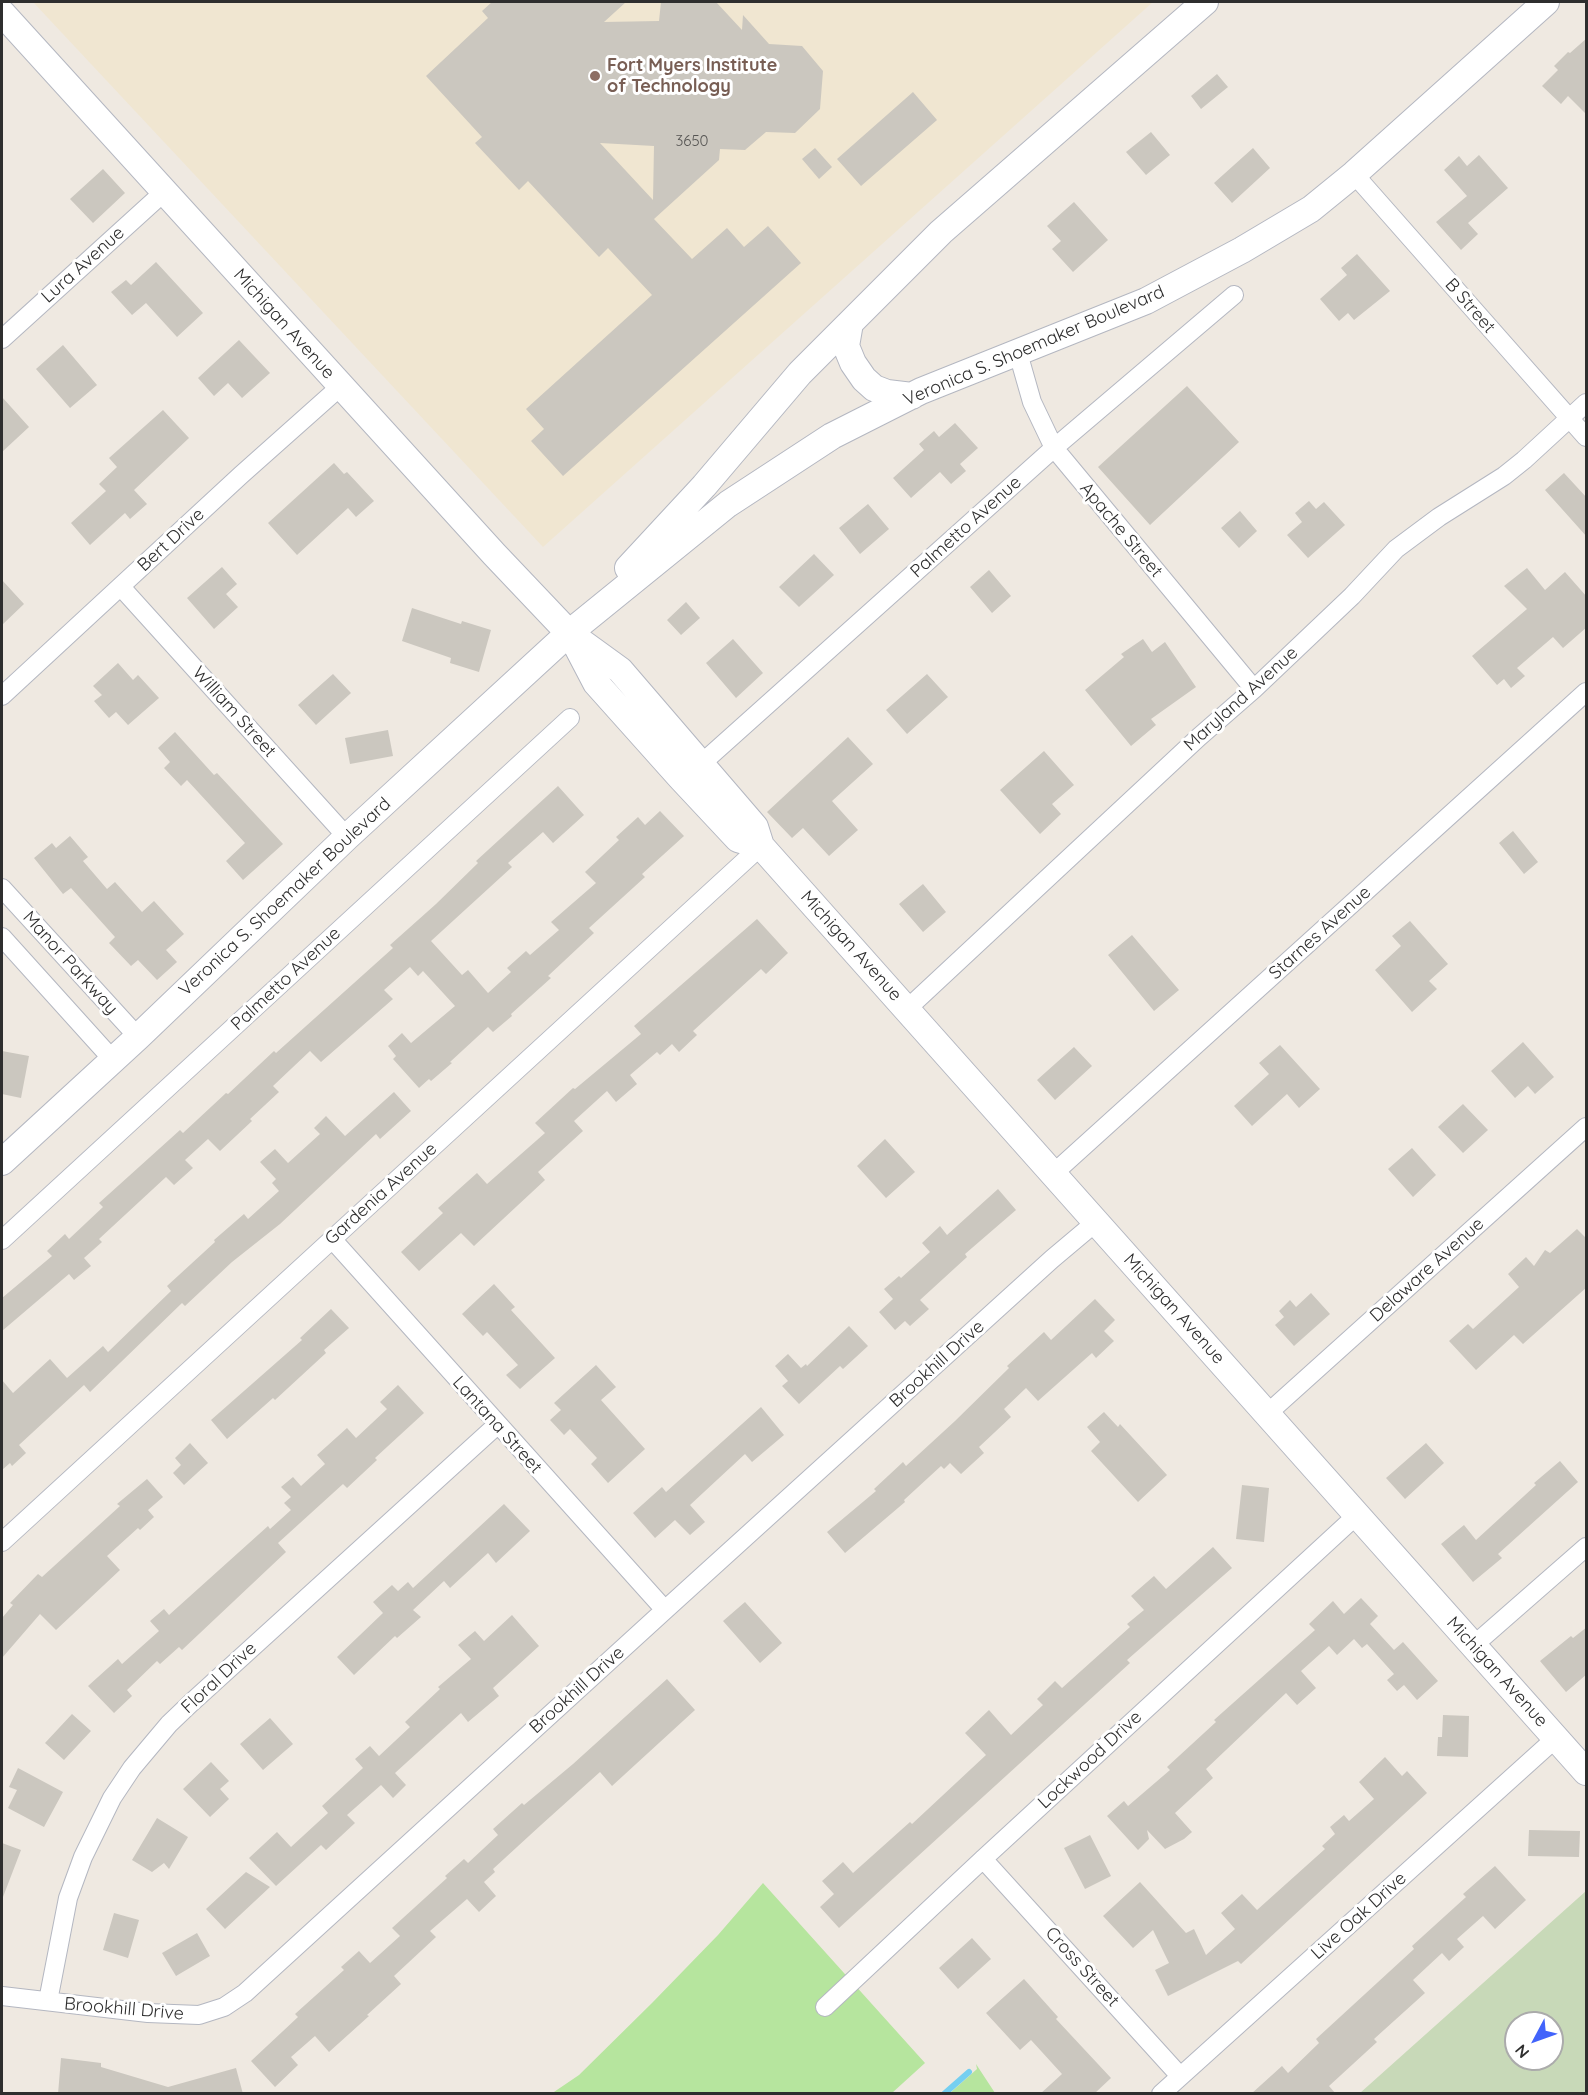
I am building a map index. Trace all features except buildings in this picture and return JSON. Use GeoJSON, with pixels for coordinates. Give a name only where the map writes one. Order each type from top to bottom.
{"type":"FeatureCollection","features":[{"type":"Feature","properties":{"kind":"street","name":"Veronica S. Shoemaker Boulevard"},"geometry":{"type":"LineString","coordinates":[[569,633],[704,486],[800,373],[941,232],[1205,2]]}},
{"type":"Feature","properties":{"kind":"street","name":"Veronica S. Shoemaker Boulevard"},"geometry":{"type":"LineString","coordinates":[[2,1162],[138,1037],[347,837],[569,633],[728,504],[832,436],[912,396],[1146,301],[1242,250],[1311,209],[1354,174],[1546,2]]}},
{"type":"Feature","properties":{"kind":"street","name":"Michigan Avenue"},"geometry":{"type":"LineString","coordinates":[[2,13],[494,554],[569,633],[620,670],[755,827],[761,846],[1587,1772]]}},
{"type":"Feature","properties":{"kind":"street","name":"B Street"},"geometry":{"type":"LineString","coordinates":[[1354,174],[1587,437]]}},
{"type":"Feature","properties":{"kind":"street","name":"Lura Avenue"},"geometry":{"type":"LineString","coordinates":[[2,339],[164,192]]}},
{"type":"Feature","properties":{"kind":"street","name":"Palmetto Avenue"},"geometry":{"type":"LineString","coordinates":[[701,764],[1054,448],[1234,295]]}},
{"type":"Feature","properties":{"kind":"street"},"geometry":{"type":"LineString","coordinates":[[850,323],[846,346],[853,363],[864,379],[874,388],[886,393],[912,396]]}},
{"type":"Feature","properties":{"kind":"street","name":"Apache Street"},"geometry":{"type":"LineString","coordinates":[[1018,354],[1032,402],[1054,448],[1254,689]]}},
{"type":"Feature","properties":{"kind":"street","name":"Bert Drive"},"geometry":{"type":"LineString","coordinates":[[2,696],[341,386]]}},
{"type":"Feature","properties":{"kind":"street","name":"Maryland Avenue"},"geometry":{"type":"LineString","coordinates":[[907,1009],[1199,736],[1254,689],[1352,596],[1396,549],[1439,516],[1504,476],[1587,403]]}},
{"type":"Feature","properties":{"kind":"street","name":"William Street"},"geometry":{"type":"LineString","coordinates":[[121,587],[347,837]]}},
{"type":"Feature","properties":{"kind":"street","name":"Michigan Avenue"},"geometry":{"type":"LineString","coordinates":[[569,633],[596,683],[650,743],[738,839],[761,846]]}},
{"type":"Feature","properties":{"kind":"street","name":"Starnes Avenue"},"geometry":{"type":"LineString","coordinates":[[1054,1173],[1587,692]]}},
{"type":"Feature","properties":{"kind":"street","name":"Palmetto Avenue"},"geometry":{"type":"LineString","coordinates":[[2,1240],[570,718]]}},
{"type":"Feature","properties":{"kind":"street","name":"Gardenia Avenue"},"geometry":{"type":"LineString","coordinates":[[2,1542],[761,846]]}},
{"type":"Feature","properties":{"kind":"street","name":"Manor Parkway"},"geometry":{"type":"LineString","coordinates":[[2,888],[138,1037]]}},
{"type":"Feature","properties":{"kind":"street","name":"Manor Parkway"},"geometry":{"type":"LineString","coordinates":[[2,937],[113,1060]]}},
{"type":"Feature","properties":{"kind":"street","name":"Delaware Avenue"},"geometry":{"type":"LineString","coordinates":[[1268,1413],[1587,1127]]}},
{"type":"Feature","properties":{"kind":"street","name":"Brookhill Drive"},"geometry":{"type":"LineString","coordinates":[[2,1996],[148,2013],[199,2015],[224,2007],[254,1985],[665,1610],[1096,1222]]}},
{"type":"Feature","properties":{"kind":"street","name":"Lantana Street"},"geometry":{"type":"LineString","coordinates":[[332,1239],[665,1610]]}},
{"type":"Feature","properties":{"kind":"street","name":"Floral Drive"},"geometry":{"type":"LineString","coordinates":[[48,2001],[68,1898],[83,1857],[112,1798],[132,1768],[169,1724],[191,1703],[497,1425]]}},
{"type":"Feature","properties":{"kind":"street","name":"Lockwood Drive"},"geometry":{"type":"LineString","coordinates":[[825,2007],[1357,1515]]}},
{"type":"Feature","properties":{"kind":"street"},"geometry":{"type":"LineString","coordinates":[[1474,1645],[1587,1547]]}},
{"type":"Feature","properties":{"kind":"street","name":"Live Oak Drive"},"geometry":{"type":"LineString","coordinates":[[1161,2094],[1556,1738]]}},
{"type":"Feature","properties":{"kind":"street","name":"Cross Street"},"geometry":{"type":"LineString","coordinates":[[983,1859],[1180,2076]]}},
{"type":"Feature","properties":{"kind":"shaded area"},"geometry":{"type":"Polygon","coordinates":[[[33,2],[1153,2],[543,547],[33,2]]]}},
{"type":"Feature","properties":{"kind":"green space"},"geometry":{"type":"Polygon","coordinates":[[[763,1883],[925,2063],[892,2093],[551,2094],[579,2075],[652,2003],[718,1935],[763,1883]]]}},
{"type":"Feature","properties":{"kind":"green space"},"geometry":{"type":"Polygon","coordinates":[[[1586,1891],[1586,2093],[1360,2093],[1586,1891]]]}},
{"type":"Feature","properties":{"kind":"green space"},"geometry":{"type":"Polygon","coordinates":[[[976,2064],[995,2093],[950,2093],[977,2069],[976,2064]]]}},
{"type":"Feature","properties":{"kind":"waterway"},"geometry":{"type":"LineString","coordinates":[[944,2094],[969,2072]]}},
{"type":"Feature","properties":{"kind":"place","name":"Fort Myers Institute of Technology"},"geometry":{"type":"Point","coordinates":[595,76]}}]}
